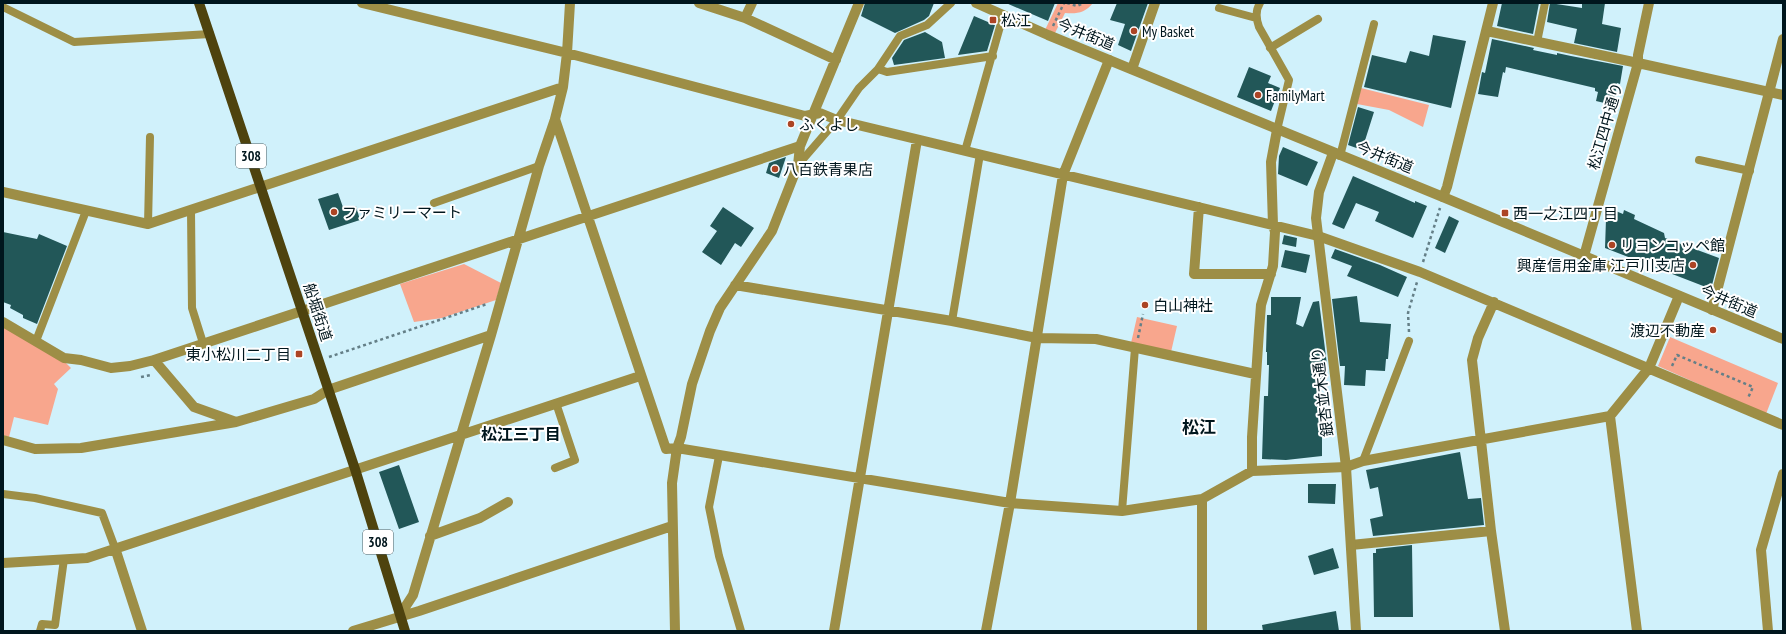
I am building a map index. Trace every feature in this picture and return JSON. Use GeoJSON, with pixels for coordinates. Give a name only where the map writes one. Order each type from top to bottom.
{"type":"FeatureCollection","features":[{"type":"Feature","properties":{"kind":"main road","name":"船堀街道"},"geometry":{"type":"LineString","coordinates":[[199,3],[262,187],[301,310],[355,469],[405,631]]}},
{"type":"Feature","properties":{"kind":"street"},"geometry":{"type":"LineString","coordinates":[[362,3],[567,53],[805,116],[820,113],[837,120],[917,140],[1318,236],[1420,272],[1494,302],[1783,425]]}},
{"type":"Feature","properties":{"kind":"street"},"geometry":{"type":"LineString","coordinates":[[400,616],[412,595],[491,335],[539,166],[555,119],[563,87],[570,3]]}},
{"type":"Feature","properties":{"kind":"street"},"geometry":{"type":"LineString","coordinates":[[698,3],[745,18],[836,60]]}},
{"type":"Feature","properties":{"kind":"street"},"geometry":{"type":"LineString","coordinates":[[745,18],[752,3]]}},
{"type":"Feature","properties":{"kind":"street"},"geometry":{"type":"LineString","coordinates":[[675,631],[672,483],[677,448],[692,384],[707,339],[720,308],[772,231],[798,165],[800,146],[859,3]]}},
{"type":"Feature","properties":{"kind":"street","name":"今井街道"},"geometry":{"type":"LineString","coordinates":[[976,3],[1048,35],[1443,197],[1783,339]]}},
{"type":"Feature","properties":{"kind":"street"},"geometry":{"type":"LineString","coordinates":[[1132,69],[1155,3]]}},
{"type":"Feature","properties":{"kind":"street"},"geometry":{"type":"LineString","coordinates":[[1443,197],[1447,187],[1493,3]]}},
{"type":"Feature","properties":{"kind":"street","name":"松江四中通り"},"geometry":{"type":"LineString","coordinates":[[1584,256],[1638,63],[1638,55],[1649,3]]}},
{"type":"Feature","properties":{"kind":"street"},"geometry":{"type":"LineString","coordinates":[[1487,31],[1783,95]]}},
{"type":"Feature","properties":{"kind":"street"},"geometry":{"type":"LineString","coordinates":[[1712,310],[1750,172],[1783,39]]}},
{"type":"Feature","properties":{"kind":"street"},"geometry":{"type":"LineString","coordinates":[[986,631],[1010,503],[1063,175],[1109,60]]}},
{"type":"Feature","properties":{"kind":"street"},"geometry":{"type":"LineString","coordinates":[[3,192],[148,224],[563,87]]}},
{"type":"Feature","properties":{"kind":"street"},"geometry":{"type":"LineString","coordinates":[[555,119],[640,376],[666,449],[677,448],[1010,503],[1122,511],[1202,499],[1252,471],[1346,468],[1363,461],[1610,416],[1649,368],[1679,296]]}},
{"type":"Feature","properties":{"kind":"street"},"geometry":{"type":"LineString","coordinates":[[1252,471],[1252,437],[1261,305],[1273,266],[1275,232],[1273,224],[1271,162],[1277,130]]}},
{"type":"Feature","properties":{"kind":"street"},"geometry":{"type":"LineString","coordinates":[[834,631],[861,479],[917,140]]}},
{"type":"Feature","properties":{"kind":"street"},"geometry":{"type":"LineString","coordinates":[[3,322],[64,358],[81,360],[111,368],[130,366],[154,360],[301,310],[800,146]]}},
{"type":"Feature","properties":{"kind":"street","name":"銀杏並木通り"},"geometry":{"type":"LineString","coordinates":[[1337,154],[1323,178],[1317,204],[1318,236],[1346,468],[1356,631]]}},
{"type":"Feature","properties":{"kind":"street"},"geometry":{"type":"LineString","coordinates":[[1199,207],[1194,274],[1271,274]]}},
{"type":"Feature","properties":{"kind":"street"},"geometry":{"type":"LineString","coordinates":[[735,285],[952,321],[1037,338],[1096,339],[1256,374]]}},
{"type":"Feature","properties":{"kind":"street"},"geometry":{"type":"LineString","coordinates":[[1494,302],[1478,338],[1472,360],[1491,532],[1504,631]]}},
{"type":"Feature","properties":{"kind":"street"},"geometry":{"type":"LineString","coordinates":[[3,440],[35,449],[81,448],[236,422],[314,399],[328,390],[491,335]]}},
{"type":"Feature","properties":{"kind":"street"},"geometry":{"type":"LineString","coordinates":[[154,360],[194,407],[236,422]]}},
{"type":"Feature","properties":{"kind":"street"},"geometry":{"type":"LineString","coordinates":[[3,563],[87,558],[640,376]]}},
{"type":"Feature","properties":{"kind":"street"},"geometry":{"type":"LineString","coordinates":[[1610,416],[1638,631]]}},
{"type":"Feature","properties":{"kind":"street"},"geometry":{"type":"LineString","coordinates":[[1768,631],[1761,550],[1783,474]]}},
{"type":"Feature","properties":{"kind":"street"},"geometry":{"type":"LineString","coordinates":[[1202,499],[1202,631]]}},
{"type":"Feature","properties":{"kind":"street"},"geometry":{"type":"LineString","coordinates":[[430,536],[480,518],[508,502]]}},
{"type":"Feature","properties":{"kind":"street"},"geometry":{"type":"LineString","coordinates":[[353,631],[418,611],[672,526]]}},
{"type":"Feature","properties":{"kind":"street"},"geometry":{"type":"LineString","coordinates":[[1351,545],[1491,532]]}},
{"type":"Feature","properties":{"kind":"street"},"geometry":{"type":"LineString","coordinates":[[115,548],[142,631]]}},
{"type":"Feature","properties":{"kind":"lane"},"geometry":{"type":"LineString","coordinates":[[798,165],[837,120],[859,88],[878,69],[900,36],[926,25],[951,3]]}},
{"type":"Feature","properties":{"kind":"lane"},"geometry":{"type":"LineString","coordinates":[[1260,3],[1256,18],[1259,27],[1290,80],[1277,130]]}},
{"type":"Feature","properties":{"kind":"lane"},"geometry":{"type":"LineString","coordinates":[[1537,42],[1545,3]]}},
{"type":"Feature","properties":{"kind":"lane"},"geometry":{"type":"LineString","coordinates":[[3,7],[74,42],[210,34]]}},
{"type":"Feature","properties":{"kind":"lane"},"geometry":{"type":"LineString","coordinates":[[1219,8],[1256,18]]}},
{"type":"Feature","properties":{"kind":"lane"},"geometry":{"type":"LineString","coordinates":[[965,151],[993,56],[1003,16]]}},
{"type":"Feature","properties":{"kind":"lane"},"geometry":{"type":"LineString","coordinates":[[1270,48],[1318,19]]}},
{"type":"Feature","properties":{"kind":"lane"},"geometry":{"type":"LineString","coordinates":[[1337,154],[1374,24]]}},
{"type":"Feature","properties":{"kind":"lane"},"geometry":{"type":"LineString","coordinates":[[878,69],[887,72],[993,56]]}},
{"type":"Feature","properties":{"kind":"lane"},"geometry":{"type":"LineString","coordinates":[[148,224],[150,137]]}},
{"type":"Feature","properties":{"kind":"lane"},"geometry":{"type":"LineString","coordinates":[[952,321],[980,154]]}},
{"type":"Feature","properties":{"kind":"lane"},"geometry":{"type":"LineString","coordinates":[[1698,160],[1750,172]]}},
{"type":"Feature","properties":{"kind":"lane"},"geometry":{"type":"LineString","coordinates":[[434,203],[539,166]]}},
{"type":"Feature","properties":{"kind":"lane"},"geometry":{"type":"LineString","coordinates":[[36,341],[86,211]]}},
{"type":"Feature","properties":{"kind":"lane"},"geometry":{"type":"LineString","coordinates":[[191,211],[192,308],[203,343]]}},
{"type":"Feature","properties":{"kind":"lane"},"geometry":{"type":"LineString","coordinates":[[1363,461],[1409,340]]}},
{"type":"Feature","properties":{"kind":"lane"},"geometry":{"type":"LineString","coordinates":[[1122,511],[1135,348]]}},
{"type":"Feature","properties":{"kind":"lane"},"geometry":{"type":"LineString","coordinates":[[555,468],[575,460],[556,403]]}},
{"type":"Feature","properties":{"kind":"lane"},"geometry":{"type":"LineString","coordinates":[[719,456],[709,507],[719,556],[741,631]]}},
{"type":"Feature","properties":{"kind":"lane"},"geometry":{"type":"LineString","coordinates":[[3,494],[35,498],[102,513],[115,548]]}},
{"type":"Feature","properties":{"kind":"lane"},"geometry":{"type":"LineString","coordinates":[[40,631],[42,624],[55,625],[64,559]]}},
{"type":"Feature","properties":{"kind":"path"},"geometry":{"type":"LineString","coordinates":[[1048,35],[1064,3]]}},
{"type":"Feature","properties":{"kind":"path"},"geometry":{"type":"LineString","coordinates":[[1067,3],[1077,6],[1084,3]]}},
{"type":"Feature","properties":{"kind":"path"},"geometry":{"type":"LineString","coordinates":[[318,361],[501,299]]}},
{"type":"Feature","properties":{"kind":"path"},"geometry":{"type":"LineString","coordinates":[[1135,348],[1143,314]]}},
{"type":"Feature","properties":{"kind":"path"},"geometry":{"type":"LineString","coordinates":[[1668,376],[1677,355],[1753,387],[1744,409]]}},
{"type":"Feature","properties":{"kind":"shaded area"},"geometry":{"type":"Polygon","coordinates":[[[1058,3],[1093,3],[1087,9],[1080,12],[1065,13],[1054,35],[1045,30],[1058,3]]]}},
{"type":"Feature","properties":{"kind":"shaded area"},"geometry":{"type":"Polygon","coordinates":[[[1361,88],[1429,105],[1423,127],[1389,110],[1357,104],[1361,88]]]}},
{"type":"Feature","properties":{"kind":"shaded area"},"geometry":{"type":"Polygon","coordinates":[[[464,264],[501,283],[496,300],[442,318],[414,322],[400,284],[464,264]]]}},
{"type":"Feature","properties":{"kind":"shaded area"},"geometry":{"type":"Polygon","coordinates":[[[1137,317],[1177,326],[1171,352],[1131,343],[1137,317]]]}},
{"type":"Feature","properties":{"kind":"shaded area"},"geometry":{"type":"Polygon","coordinates":[[[3,326],[64,361],[71,368],[54,384],[58,389],[48,425],[14,417],[9,437],[3,435],[3,326]]]}},
{"type":"Feature","properties":{"kind":"shaded area"},"geometry":{"type":"Polygon","coordinates":[[[1670,337],[1778,383],[1766,414],[1658,366],[1670,337]]]}},
{"type":"Feature","properties":{"kind":"building"},"geometry":{"type":"Polygon","coordinates":[[[865,3],[934,3],[929,16],[924,20],[895,33],[861,16],[865,3]]]}},
{"type":"Feature","properties":{"kind":"building"},"geometry":{"type":"Polygon","coordinates":[[[1006,3],[1055,3],[1048,21],[1006,3]]]}},
{"type":"Feature","properties":{"kind":"building"},"geometry":{"type":"Polygon","coordinates":[[[1117,3],[1148,3],[1131,51],[1118,45],[1125,24],[1110,20],[1117,3]]]}},
{"type":"Feature","properties":{"kind":"building"},"geometry":{"type":"Polygon","coordinates":[[[1502,3],[1539,3],[1533,34],[1497,26],[1502,3]]]}},
{"type":"Feature","properties":{"kind":"building"},"geometry":{"type":"Polygon","coordinates":[[[1550,3],[1582,8],[1582,3],[1605,3],[1602,24],[1621,28],[1617,52],[1574,43],[1577,29],[1547,22],[1550,3]]]}},
{"type":"Feature","properties":{"kind":"building"},"geometry":{"type":"Polygon","coordinates":[[[974,16],[995,25],[987,51],[958,55],[974,16]]]}},
{"type":"Feature","properties":{"kind":"building"},"geometry":{"type":"Polygon","coordinates":[[[925,32],[942,42],[945,58],[894,65],[892,58],[904,40],[925,32]]]}},
{"type":"Feature","properties":{"kind":"building"},"geometry":{"type":"Polygon","coordinates":[[[1433,35],[1466,41],[1451,108],[1364,87],[1372,55],[1406,63],[1410,51],[1429,56],[1433,35]]]}},
{"type":"Feature","properties":{"kind":"building"},"geometry":{"type":"Polygon","coordinates":[[[1492,39],[1534,48],[1533,50],[1557,55],[1557,53],[1623,66],[1620,84],[1617,83],[1613,105],[1596,101],[1598,92],[1595,91],[1595,88],[1506,67],[1505,73],[1503,72],[1498,97],[1478,94],[1482,72],[1485,73],[1492,39]]]}},
{"type":"Feature","properties":{"kind":"building"},"geometry":{"type":"Polygon","coordinates":[[[1249,67],[1271,76],[1268,83],[1280,88],[1271,111],[1237,97],[1249,67]]]}},
{"type":"Feature","properties":{"kind":"building"},"geometry":{"type":"Polygon","coordinates":[[[1358,107],[1374,112],[1362,150],[1348,145],[1358,107]]]}},
{"type":"Feature","properties":{"kind":"building"},"geometry":{"type":"Polygon","coordinates":[[[1283,147],[1318,162],[1307,186],[1278,174],[1279,156],[1283,147]]]}},
{"type":"Feature","properties":{"kind":"building"},"geometry":{"type":"Polygon","coordinates":[[[786,157],[779,178],[766,173],[769,163],[786,157]]]}},
{"type":"Feature","properties":{"kind":"building"},"geometry":{"type":"Polygon","coordinates":[[[1353,176],[1415,203],[1415,201],[1427,206],[1413,238],[1375,221],[1379,212],[1356,203],[1344,229],[1332,224],[1353,176]]]}},
{"type":"Feature","properties":{"kind":"building"},"geometry":{"type":"Polygon","coordinates":[[[338,193],[344,210],[356,206],[360,220],[329,230],[318,199],[338,193]]]}},
{"type":"Feature","properties":{"kind":"building"},"geometry":{"type":"Polygon","coordinates":[[[723,207],[754,228],[741,247],[735,243],[721,265],[702,252],[717,231],[710,226],[723,207]]]}},
{"type":"Feature","properties":{"kind":"building"},"geometry":{"type":"Polygon","coordinates":[[[1611,209],[1623,214],[1624,210],[1635,215],[1634,219],[1664,233],[1665,238],[1719,258],[1711,289],[1605,248],[1606,219],[1611,209]]]}},
{"type":"Feature","properties":{"kind":"building"},"geometry":{"type":"Polygon","coordinates":[[[1449,216],[1459,221],[1445,253],[1435,248],[1449,216]]]}},
{"type":"Feature","properties":{"kind":"building"},"geometry":{"type":"Polygon","coordinates":[[[3,232],[37,239],[39,234],[67,246],[37,324],[23,318],[23,315],[10,308],[11,305],[3,302],[3,232]]]}},
{"type":"Feature","properties":{"kind":"building"},"geometry":{"type":"Polygon","coordinates":[[[1284,235],[1297,238],[1296,247],[1282,244],[1284,235]]]}},
{"type":"Feature","properties":{"kind":"building"},"geometry":{"type":"Polygon","coordinates":[[[1335,249],[1380,265],[1407,277],[1398,297],[1347,276],[1352,266],[1331,258],[1335,249]]]}},
{"type":"Feature","properties":{"kind":"building"},"geometry":{"type":"Polygon","coordinates":[[[1285,250],[1310,255],[1306,273],[1281,267],[1285,250]]]}},
{"type":"Feature","properties":{"kind":"building"},"geometry":{"type":"Polygon","coordinates":[[[1357,296],[1360,322],[1391,324],[1388,359],[1386,359],[1385,371],[1366,370],[1365,386],[1344,385],[1345,366],[1340,366],[1332,299],[1357,296]]]}},
{"type":"Feature","properties":{"kind":"building"},"geometry":{"type":"Polygon","coordinates":[[[1271,297],[1301,297],[1296,324],[1303,327],[1313,302],[1319,301],[1327,365],[1323,365],[1323,389],[1319,389],[1319,422],[1322,422],[1322,456],[1286,460],[1262,459],[1264,396],[1268,396],[1269,365],[1267,365],[1266,352],[1267,315],[1271,315],[1271,297]]]}},
{"type":"Feature","properties":{"kind":"building"},"geometry":{"type":"Polygon","coordinates":[[[1460,452],[1468,499],[1481,498],[1484,525],[1373,536],[1370,519],[1383,516],[1378,487],[1370,489],[1366,470],[1460,452]]]}},
{"type":"Feature","properties":{"kind":"building"},"geometry":{"type":"Polygon","coordinates":[[[399,465],[419,522],[399,529],[379,472],[399,465]]]}},
{"type":"Feature","properties":{"kind":"building"},"geometry":{"type":"Polygon","coordinates":[[[1308,484],[1336,484],[1335,504],[1308,503],[1308,484]]]}},
{"type":"Feature","properties":{"kind":"building"},"geometry":{"type":"Polygon","coordinates":[[[1412,545],[1413,617],[1374,617],[1373,553],[1376,553],[1376,549],[1412,545]]]}},
{"type":"Feature","properties":{"kind":"building"},"geometry":{"type":"Polygon","coordinates":[[[1333,548],[1339,568],[1314,575],[1308,556],[1333,548]]]}},
{"type":"Feature","properties":{"kind":"building"},"geometry":{"type":"Polygon","coordinates":[[[1336,611],[1339,631],[1263,631],[1262,625],[1336,611]]]}},
{"type":"Feature","properties":{"kind":"place","name":"松江"},"geometry":{"type":"Point","coordinates":[993,20]}},
{"type":"Feature","properties":{"kind":"place","name":"My Basket"},"geometry":{"type":"Point","coordinates":[1134,31]}},
{"type":"Feature","properties":{"kind":"place","name":"FamilyMart"},"geometry":{"type":"Point","coordinates":[1258,95]}},
{"type":"Feature","properties":{"kind":"place","name":"ふくよし"},"geometry":{"type":"Point","coordinates":[791,124]}},
{"type":"Feature","properties":{"kind":"place","name":"八百鉄青果店"},"geometry":{"type":"Point","coordinates":[775,169]}},
{"type":"Feature","properties":{"kind":"place","name":"ファミリーマート"},"geometry":{"type":"Point","coordinates":[334,212]}},
{"type":"Feature","properties":{"kind":"place","name":"西一之江四丁目"},"geometry":{"type":"Point","coordinates":[1505,213]}},
{"type":"Feature","properties":{"kind":"place","name":"リヨンコッペ館"},"geometry":{"type":"Point","coordinates":[1612,245]}},
{"type":"Feature","properties":{"kind":"place","name":"興産信用金庫 江戸川支店"},"geometry":{"type":"Point","coordinates":[1693,265]}},
{"type":"Feature","properties":{"kind":"place","name":"白山神社"},"geometry":{"type":"Point","coordinates":[1145,305]}},
{"type":"Feature","properties":{"kind":"place","name":"渡辺不動産"},"geometry":{"type":"Point","coordinates":[1713,330]}},
{"type":"Feature","properties":{"kind":"place","name":"東小松川二丁目"},"geometry":{"type":"Point","coordinates":[299,354]}},
{"type":"Feature","properties":{"kind":"district","name":"松江"},"geometry":{"type":"Point","coordinates":[1199,427]}},
{"type":"Feature","properties":{"kind":"district","name":"松江三丁目"},"geometry":{"type":"Point","coordinates":[521,434]}}]}
